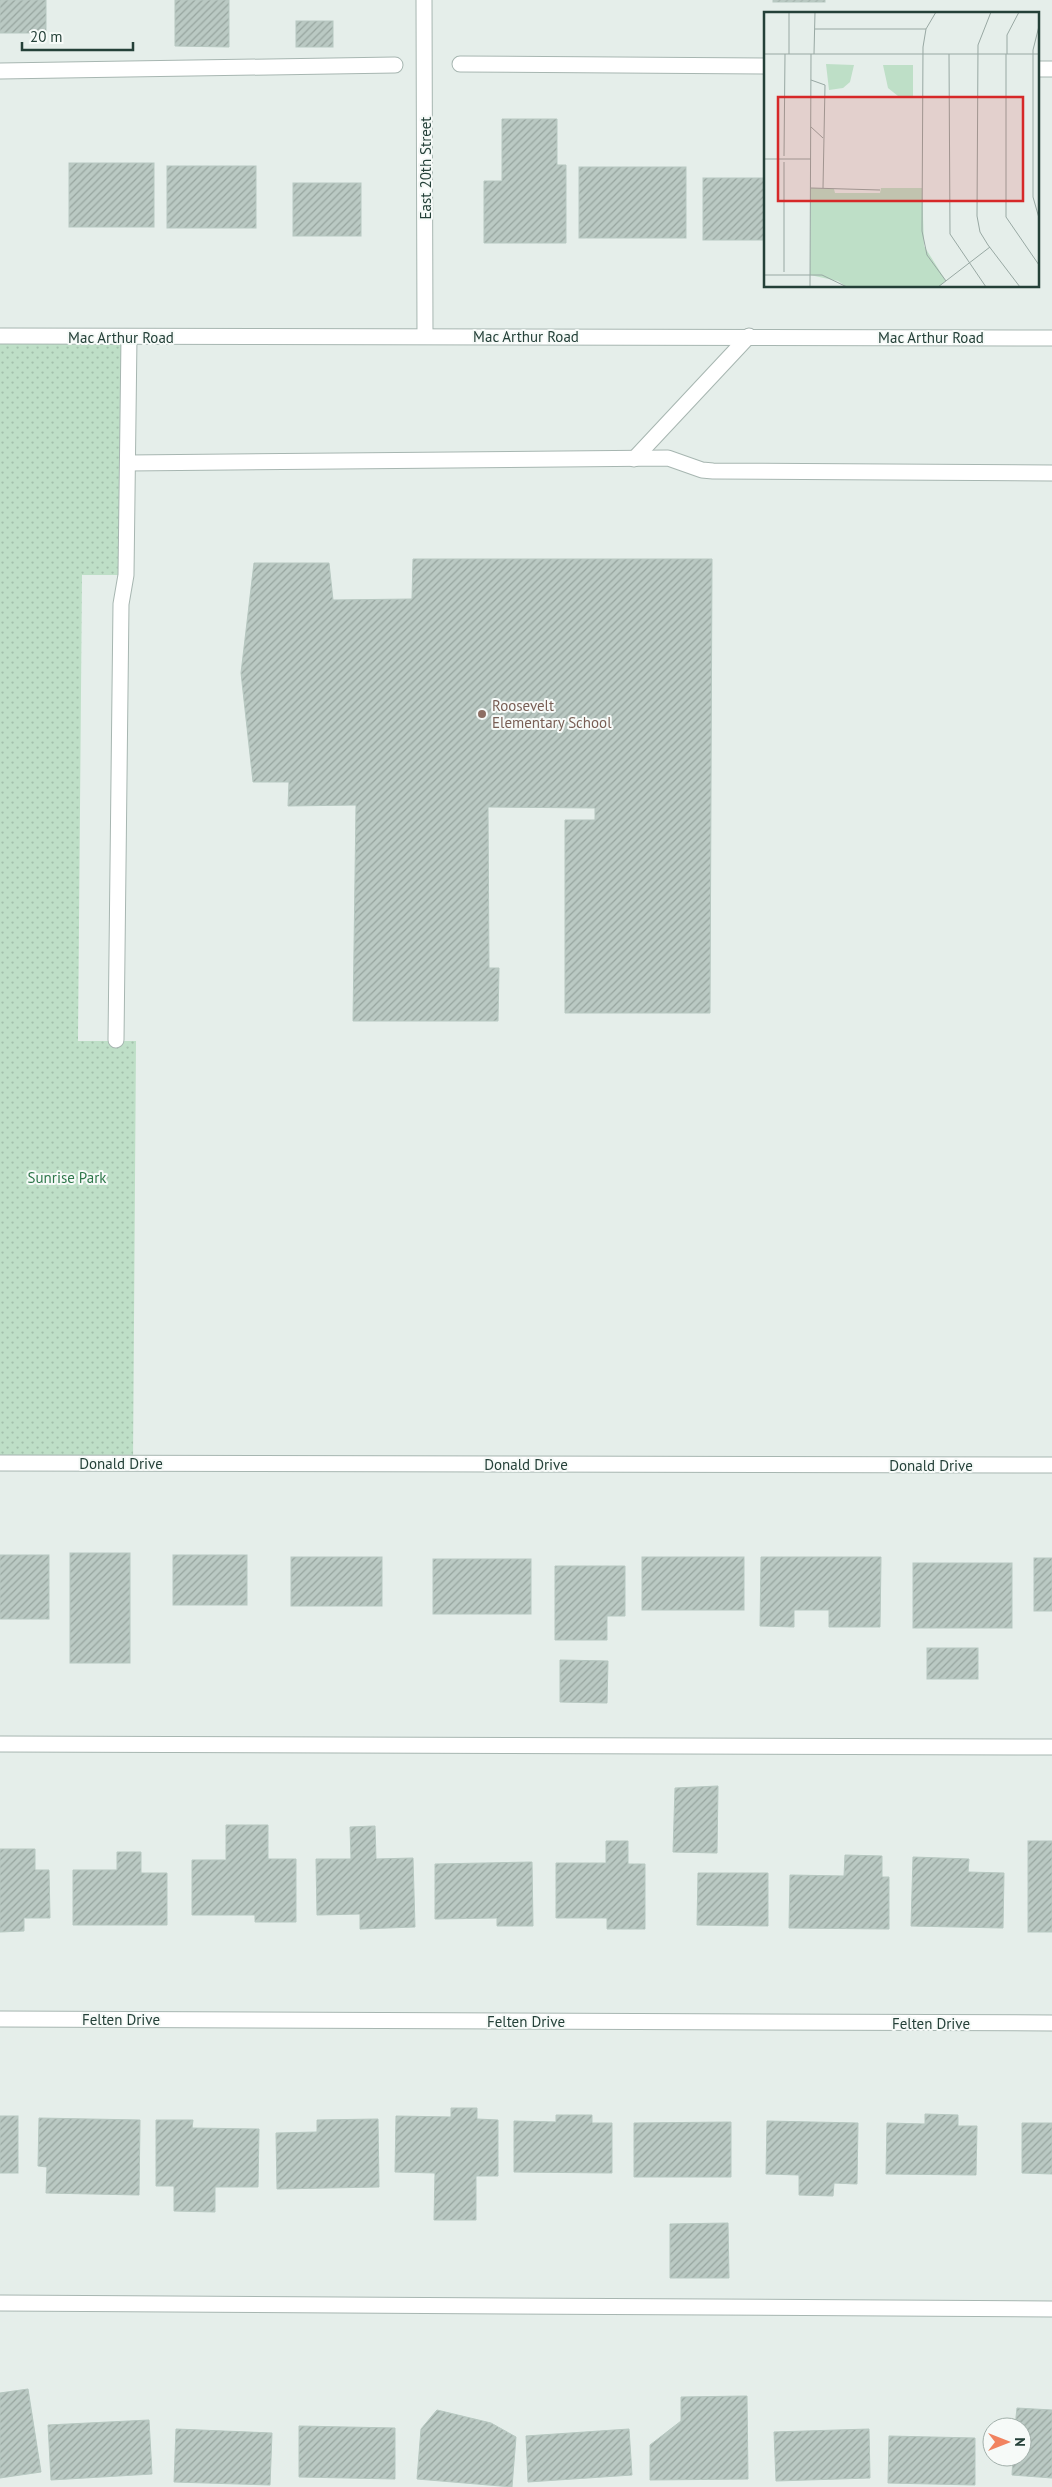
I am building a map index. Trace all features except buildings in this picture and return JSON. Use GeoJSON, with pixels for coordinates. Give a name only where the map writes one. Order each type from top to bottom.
{"type":"FeatureCollection","features":[{"type":"Feature","properties":{"kind":"street","name":"East 20th Street"},"geometry":{"type":"LineString","coordinates":[[424,0],[425,336]]}},
{"type":"Feature","properties":{"kind":"street"},"geometry":{"type":"LineString","coordinates":[[460,64],[764,66]]}},
{"type":"Feature","properties":{"kind":"street"},"geometry":{"type":"LineString","coordinates":[[0,70],[395,65]]}},
{"type":"Feature","properties":{"kind":"street","name":"Mac Arthur Road"},"geometry":{"type":"LineString","coordinates":[[0,336],[1052,338]]}},
{"type":"Feature","properties":{"kind":"street"},"geometry":{"type":"LineString","coordinates":[[634,460],[749,336]]}},
{"type":"Feature","properties":{"kind":"street"},"geometry":{"type":"LineString","coordinates":[[116,1040],[121,604],[126,575],[129,337]]}},
{"type":"Feature","properties":{"kind":"street"},"geometry":{"type":"LineString","coordinates":[[128,463],[634,460],[668,458],[702,470],[713,471],[1052,473]]}},
{"type":"Feature","properties":{"kind":"street","name":"Donald Drive"},"geometry":{"type":"LineString","coordinates":[[0,1463],[1052,1465]]}},
{"type":"Feature","properties":{"kind":"street"},"geometry":{"type":"LineString","coordinates":[[0,1744],[1052,1747]]}},
{"type":"Feature","properties":{"kind":"street","name":"Felten Drive"},"geometry":{"type":"LineString","coordinates":[[0,2019],[1052,2023]]}},
{"type":"Feature","properties":{"kind":"street"},"geometry":{"type":"LineString","coordinates":[[0,2302],[1052,2308]]}},
{"type":"Feature","properties":{"kind":"green space","name":"Sunrise Park"},"geometry":{"type":"Polygon","coordinates":[[[0,336],[129,337],[126,575],[82,575],[78,1041],[136,1041],[133,1463],[0,1463],[0,336]]]}},
{"type":"Feature","properties":{"kind":"place","name":"Roosevelt Elementary School"},"geometry":{"type":"Point","coordinates":[482,714]}}]}
